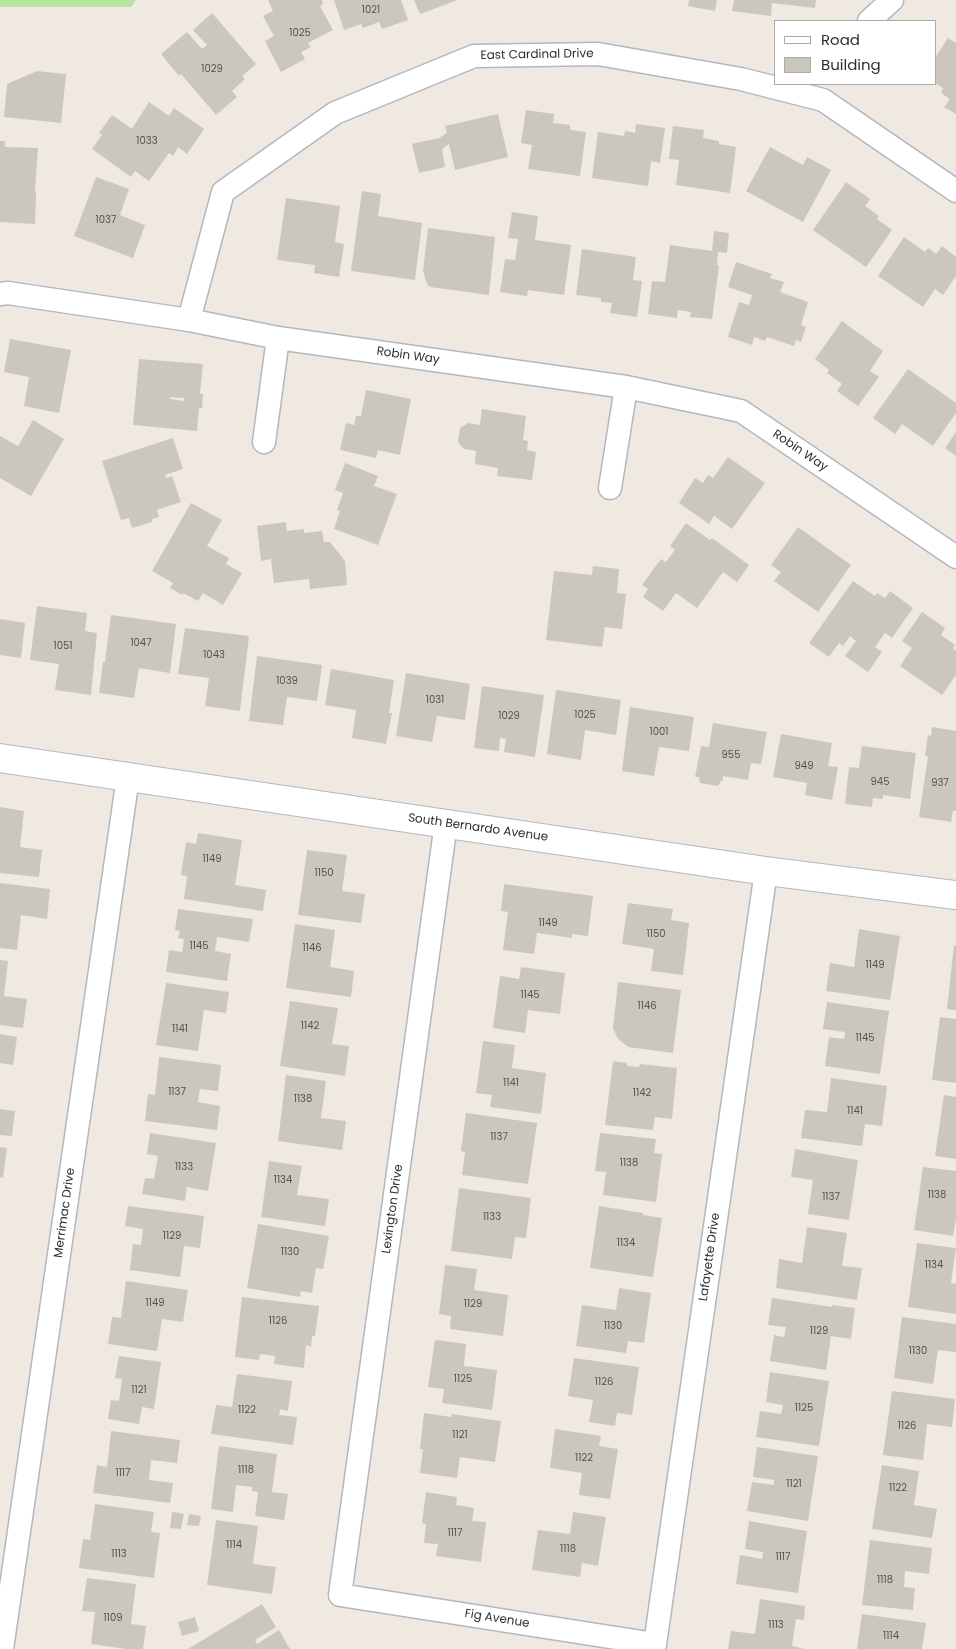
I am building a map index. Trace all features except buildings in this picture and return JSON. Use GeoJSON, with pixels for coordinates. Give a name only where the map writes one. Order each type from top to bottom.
{"type":"FeatureCollection","features":[{"type":"Feature","properties":{"kind":"street"},"geometry":{"type":"LineString","coordinates":[[870,20],[892,0]]}},
{"type":"Feature","properties":{"kind":"street","name":"East Cardinal Drive"},"geometry":{"type":"LineString","coordinates":[[189,320],[223,192],[335,114],[474,56],[598,54],[774,84]]}},
{"type":"Feature","properties":{"kind":"street","name":"East Cardinal Drive"},"geometry":{"type":"LineString","coordinates":[[781,85],[827,92],[956,191]]}},
{"type":"Feature","properties":{"kind":"street","name":"Robin Way"},"geometry":{"type":"LineString","coordinates":[[0,294],[8,293],[189,320],[278,338],[626,387],[741,411],[956,557]]}},
{"type":"Feature","properties":{"kind":"street"},"geometry":{"type":"LineString","coordinates":[[264,442],[278,338]]}},
{"type":"Feature","properties":{"kind":"street"},"geometry":{"type":"LineString","coordinates":[[610,488],[626,387]]}},
{"type":"Feature","properties":{"kind":"street","name":"South Bernardo Avenue"},"geometry":{"type":"LineString","coordinates":[[0,758],[766,871],[956,895]]}},
{"type":"Feature","properties":{"kind":"street","name":"Merrimac Drive"},"geometry":{"type":"LineString","coordinates":[[2,1649],[128,777]]}},
{"type":"Feature","properties":{"kind":"street","name":"Lexington Drive"},"geometry":{"type":"LineString","coordinates":[[340,1595],[446,823]]}},
{"type":"Feature","properties":{"kind":"street","name":"Lafayette Drive"},"geometry":{"type":"LineString","coordinates":[[655,1644],[766,871]]}},
{"type":"Feature","properties":{"kind":"street","name":"Fig Avenue"},"geometry":{"type":"LineString","coordinates":[[340,1595],[655,1644]]}},
{"type":"Feature","properties":{"kind":"green space"},"geometry":{"type":"Polygon","coordinates":[[[0,0],[136,0],[131,7],[0,7],[0,0]]]}}]}
